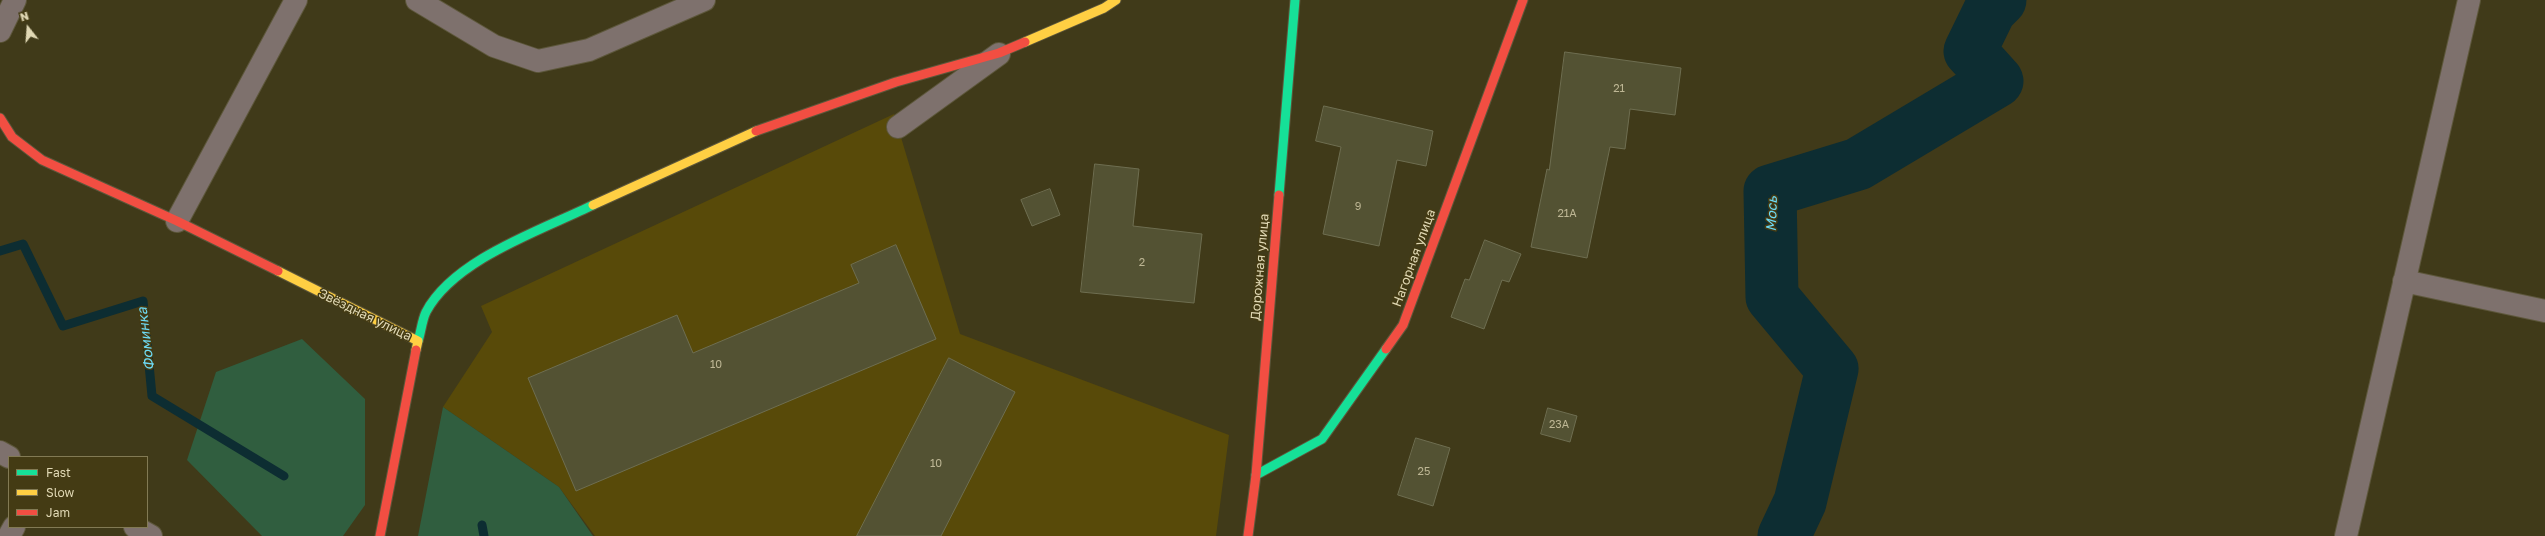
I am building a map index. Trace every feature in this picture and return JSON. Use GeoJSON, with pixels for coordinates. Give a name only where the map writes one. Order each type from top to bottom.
{"type":"FeatureCollection","features":[{"type":"Feature","properties":{"kind":"street"},"geometry":{"type":"LineString","coordinates":[[0,31],[15,0]]}},
{"type":"Feature","properties":{"kind":"street"},"geometry":{"type":"LineString","coordinates":[[177,221],[296,0]]}},
{"type":"Feature","properties":{"kind":"street"},"geometry":{"type":"LineString","coordinates":[[417,0],[494,46],[538,61],[589,50],[704,0]]}},
{"type":"Feature","properties":{"kind":"street"},"geometry":{"type":"LineString","coordinates":[[418,341],[426,312],[449,282],[484,257],[738,136],[896,82],[999,53],[1104,8],[1116,0]]}},
{"type":"Feature","properties":{"kind":"street","name":"Дорожная улица"},"geometry":{"type":"LineString","coordinates":[[1248,536],[1256,475],[1295,0]]}},
{"type":"Feature","properties":{"kind":"street","name":"Нагорная улица"},"geometry":{"type":"LineString","coordinates":[[1256,475],[1322,439],[1403,325],[1523,0]]}},
{"type":"Feature","properties":{"kind":"street"},"geometry":{"type":"LineString","coordinates":[[2346,536],[2469,0]]}},
{"type":"Feature","properties":{"kind":"street"},"geometry":{"type":"LineString","coordinates":[[898,127],[999,53]]}},
{"type":"Feature","properties":{"kind":"street","name":"Звёздная улица"},"geometry":{"type":"LineString","coordinates":[[0,118],[12,137],[42,160],[177,221],[418,341],[380,536]]}},
{"type":"Feature","properties":{"kind":"street"},"geometry":{"type":"LineString","coordinates":[[2404,281],[2545,311]]}},
{"type":"Feature","properties":{"kind":"street"},"geometry":{"type":"LineString","coordinates":[[137,528],[151,536]]}},
{"type":"Feature","properties":{"kind":"shaded area"},"geometry":{"type":"Polygon","coordinates":[[[894,114],[960,334],[1229,435],[1216,536],[595,536],[559,487],[443,407],[492,332],[481,306],[894,114]]]}},
{"type":"Feature","properties":{"kind":"green space"},"geometry":{"type":"Polygon","coordinates":[[[302,339],[365,399],[365,505],[343,536],[262,536],[187,460],[216,372],[302,339]]]}},
{"type":"Feature","properties":{"kind":"green space"},"geometry":{"type":"Polygon","coordinates":[[[443,407],[559,487],[593,536],[418,536],[443,407]]]}},
{"type":"Feature","properties":{"kind":"building"},"geometry":{"type":"Polygon","coordinates":[[[1565,52],[1681,68],[1675,115],[1630,109],[1625,149],[1610,147],[1587,258],[1531,247],[1547,169],[1549,170],[1565,52]]]}},
{"type":"Feature","properties":{"kind":"building"},"geometry":{"type":"Polygon","coordinates":[[[1324,106],[1433,131],[1426,166],[1397,160],[1379,246],[1323,234],[1341,147],[1316,141],[1324,106]]]}},
{"type":"Feature","properties":{"kind":"building"},"geometry":{"type":"Polygon","coordinates":[[[1095,164],[1139,169],[1133,226],[1202,234],[1194,303],[1081,292],[1095,164]]]}},
{"type":"Feature","properties":{"kind":"building"},"geometry":{"type":"Polygon","coordinates":[[[1050,189],[1060,215],[1032,226],[1021,200],[1050,189]]]}},
{"type":"Feature","properties":{"kind":"building"},"geometry":{"type":"Polygon","coordinates":[[[1485,240],[1521,254],[1509,282],[1502,280],[1484,329],[1451,317],[1465,279],[1469,280],[1485,240]]]}},
{"type":"Feature","properties":{"kind":"building"},"geometry":{"type":"Polygon","coordinates":[[[896,245],[936,339],[576,491],[528,378],[677,315],[693,353],[859,283],[851,265],[896,245]]]}},
{"type":"Feature","properties":{"kind":"building"},"geometry":{"type":"Polygon","coordinates":[[[949,358],[1015,392],[941,536],[857,536],[949,358]]]}},
{"type":"Feature","properties":{"kind":"building"},"geometry":{"type":"Polygon","coordinates":[[[1548,408],[1577,416],[1570,442],[1541,434],[1548,408]]]}},
{"type":"Feature","properties":{"kind":"building"},"geometry":{"type":"Polygon","coordinates":[[[1416,438],[1450,448],[1433,506],[1398,495],[1416,438]]]}},
{"type":"Feature","properties":{"kind":"waterway","name":"Мось"},"geometry":{"type":"LineString","coordinates":[[1784,536],[1800,502],[1832,369],[1772,297],[1770,191],[1858,164],[1997,81],[1970,51],[1990,10],[2000,0]]}},
{"type":"Feature","properties":{"kind":"waterway","name":"Фоминка"},"geometry":{"type":"LineString","coordinates":[[0,251],[23,244],[63,326],[143,301],[152,396],[284,476]]}},
{"type":"Feature","properties":{"kind":"waterway","name":"Фоминка"},"geometry":{"type":"LineString","coordinates":[[482,525],[484,536]]}},
{"type":"Feature","properties":{"kind":"traffic: fast"},"geometry":{"type":"LineString","coordinates":[[1279,195],[1295,0]]}},
{"type":"Feature","properties":{"kind":"traffic: fast"},"geometry":{"type":"LineString","coordinates":[[418,341],[426,312],[439,293],[457,276],[478,261],[501,248],[593,205]]}},
{"type":"Feature","properties":{"kind":"traffic: fast"},"geometry":{"type":"LineString","coordinates":[[1256,475],[1322,439],[1386,349]]}},
{"type":"Feature","properties":{"kind":"traffic: slow"},"geometry":{"type":"LineString","coordinates":[[1025,42],[1104,8],[1116,0]]}},
{"type":"Feature","properties":{"kind":"traffic: slow"},"geometry":{"type":"LineString","coordinates":[[593,205],[756,131]]}},
{"type":"Feature","properties":{"kind":"traffic: slow"},"geometry":{"type":"LineString","coordinates":[[278,271],[418,341],[416,350]]}},
{"type":"Feature","properties":{"kind":"traffic: jam"},"geometry":{"type":"LineString","coordinates":[[1386,349],[1403,325],[1523,0]]}},
{"type":"Feature","properties":{"kind":"traffic: jam"},"geometry":{"type":"LineString","coordinates":[[756,131],[896,82],[999,53],[1025,42]]}},
{"type":"Feature","properties":{"kind":"traffic: jam"},"geometry":{"type":"LineString","coordinates":[[0,118],[12,137],[42,160],[177,221],[278,271]]}},
{"type":"Feature","properties":{"kind":"traffic: jam"},"geometry":{"type":"LineString","coordinates":[[1248,536],[1256,475],[1279,195]]}},
{"type":"Feature","properties":{"kind":"traffic: jam"},"geometry":{"type":"LineString","coordinates":[[380,536],[416,350]]}}]}
